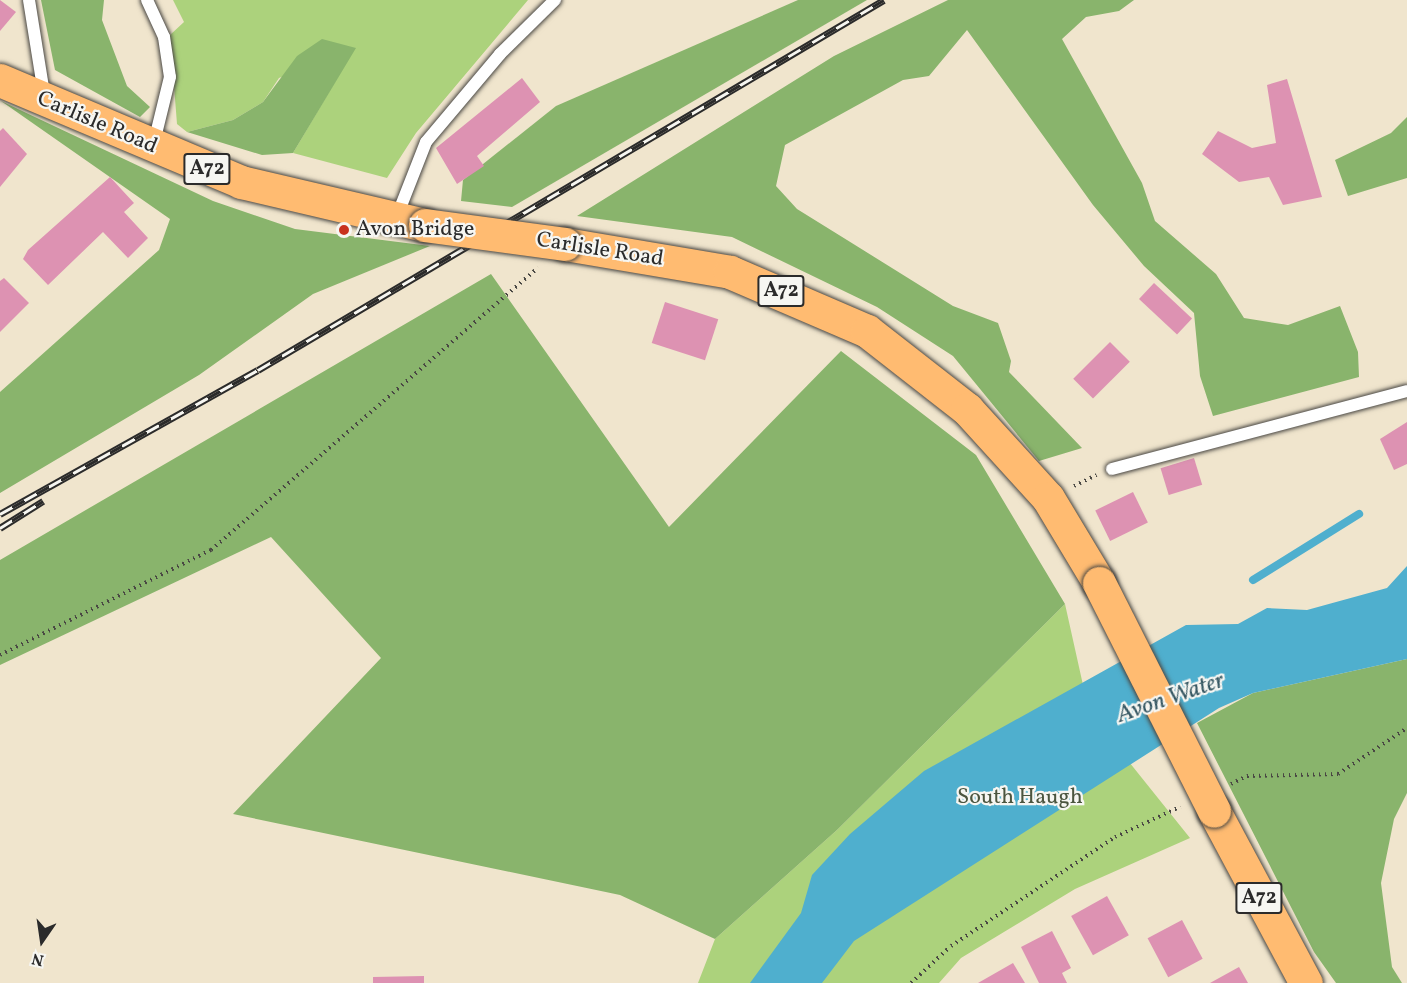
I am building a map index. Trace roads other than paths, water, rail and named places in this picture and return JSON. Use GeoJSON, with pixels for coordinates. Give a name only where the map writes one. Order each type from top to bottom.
{"type":"FeatureCollection","features":[{"type":"Feature","properties":{"kind":"main road","name":"Carlisle Road"},"geometry":{"type":"LineString","coordinates":[[0,80],[153,147],[241,182],[411,222],[565,244],[739,274],[867,331],[967,409],[1048,498],[1099,583],[1209,800],[1306,983]]}},
{"type":"Feature","properties":{"kind":"lane"},"geometry":{"type":"LineString","coordinates":[[29,0],[45,101]]}},
{"type":"Feature","properties":{"kind":"lane"},"geometry":{"type":"LineString","coordinates":[[147,0],[164,37],[170,77],[153,147]]}},
{"type":"Feature","properties":{"kind":"lane"},"geometry":{"type":"LineString","coordinates":[[411,222],[426,142],[500,54],[555,0]]}},
{"type":"Feature","properties":{"kind":"lane"},"geometry":{"type":"LineString","coordinates":[[1112,469],[1407,391]]}},
{"type":"Feature","properties":{"kind":"water","name":"Avon Water"},"geometry":{"type":"Polygon","coordinates":[[[1407,566],[1407,659],[1253,693],[1219,708],[854,941],[822,983],[750,983],[801,913],[812,875],[850,834],[924,771],[1186,625],[1238,624],[1267,608],[1307,610],[1387,588],[1407,566]]]}},
{"type":"Feature","properties":{"kind":"waterway"},"geometry":{"type":"LineString","coordinates":[[1253,580],[1359,514]]}},
{"type":"Feature","properties":{"kind":"railway"},"geometry":{"type":"LineString","coordinates":[[0,514],[258,370],[884,0]]}},
{"type":"Feature","properties":{"kind":"railway"},"geometry":{"type":"LineString","coordinates":[[0,528],[43,501]]}},
{"type":"Feature","properties":{"kind":"place","name":"Avon Bridge"},"geometry":{"type":"Point","coordinates":[344,230]}},
{"type":"Feature","properties":{"kind":"park label","name":"South Haugh"},"geometry":{"type":"Point","coordinates":[1020,798]}}]}
